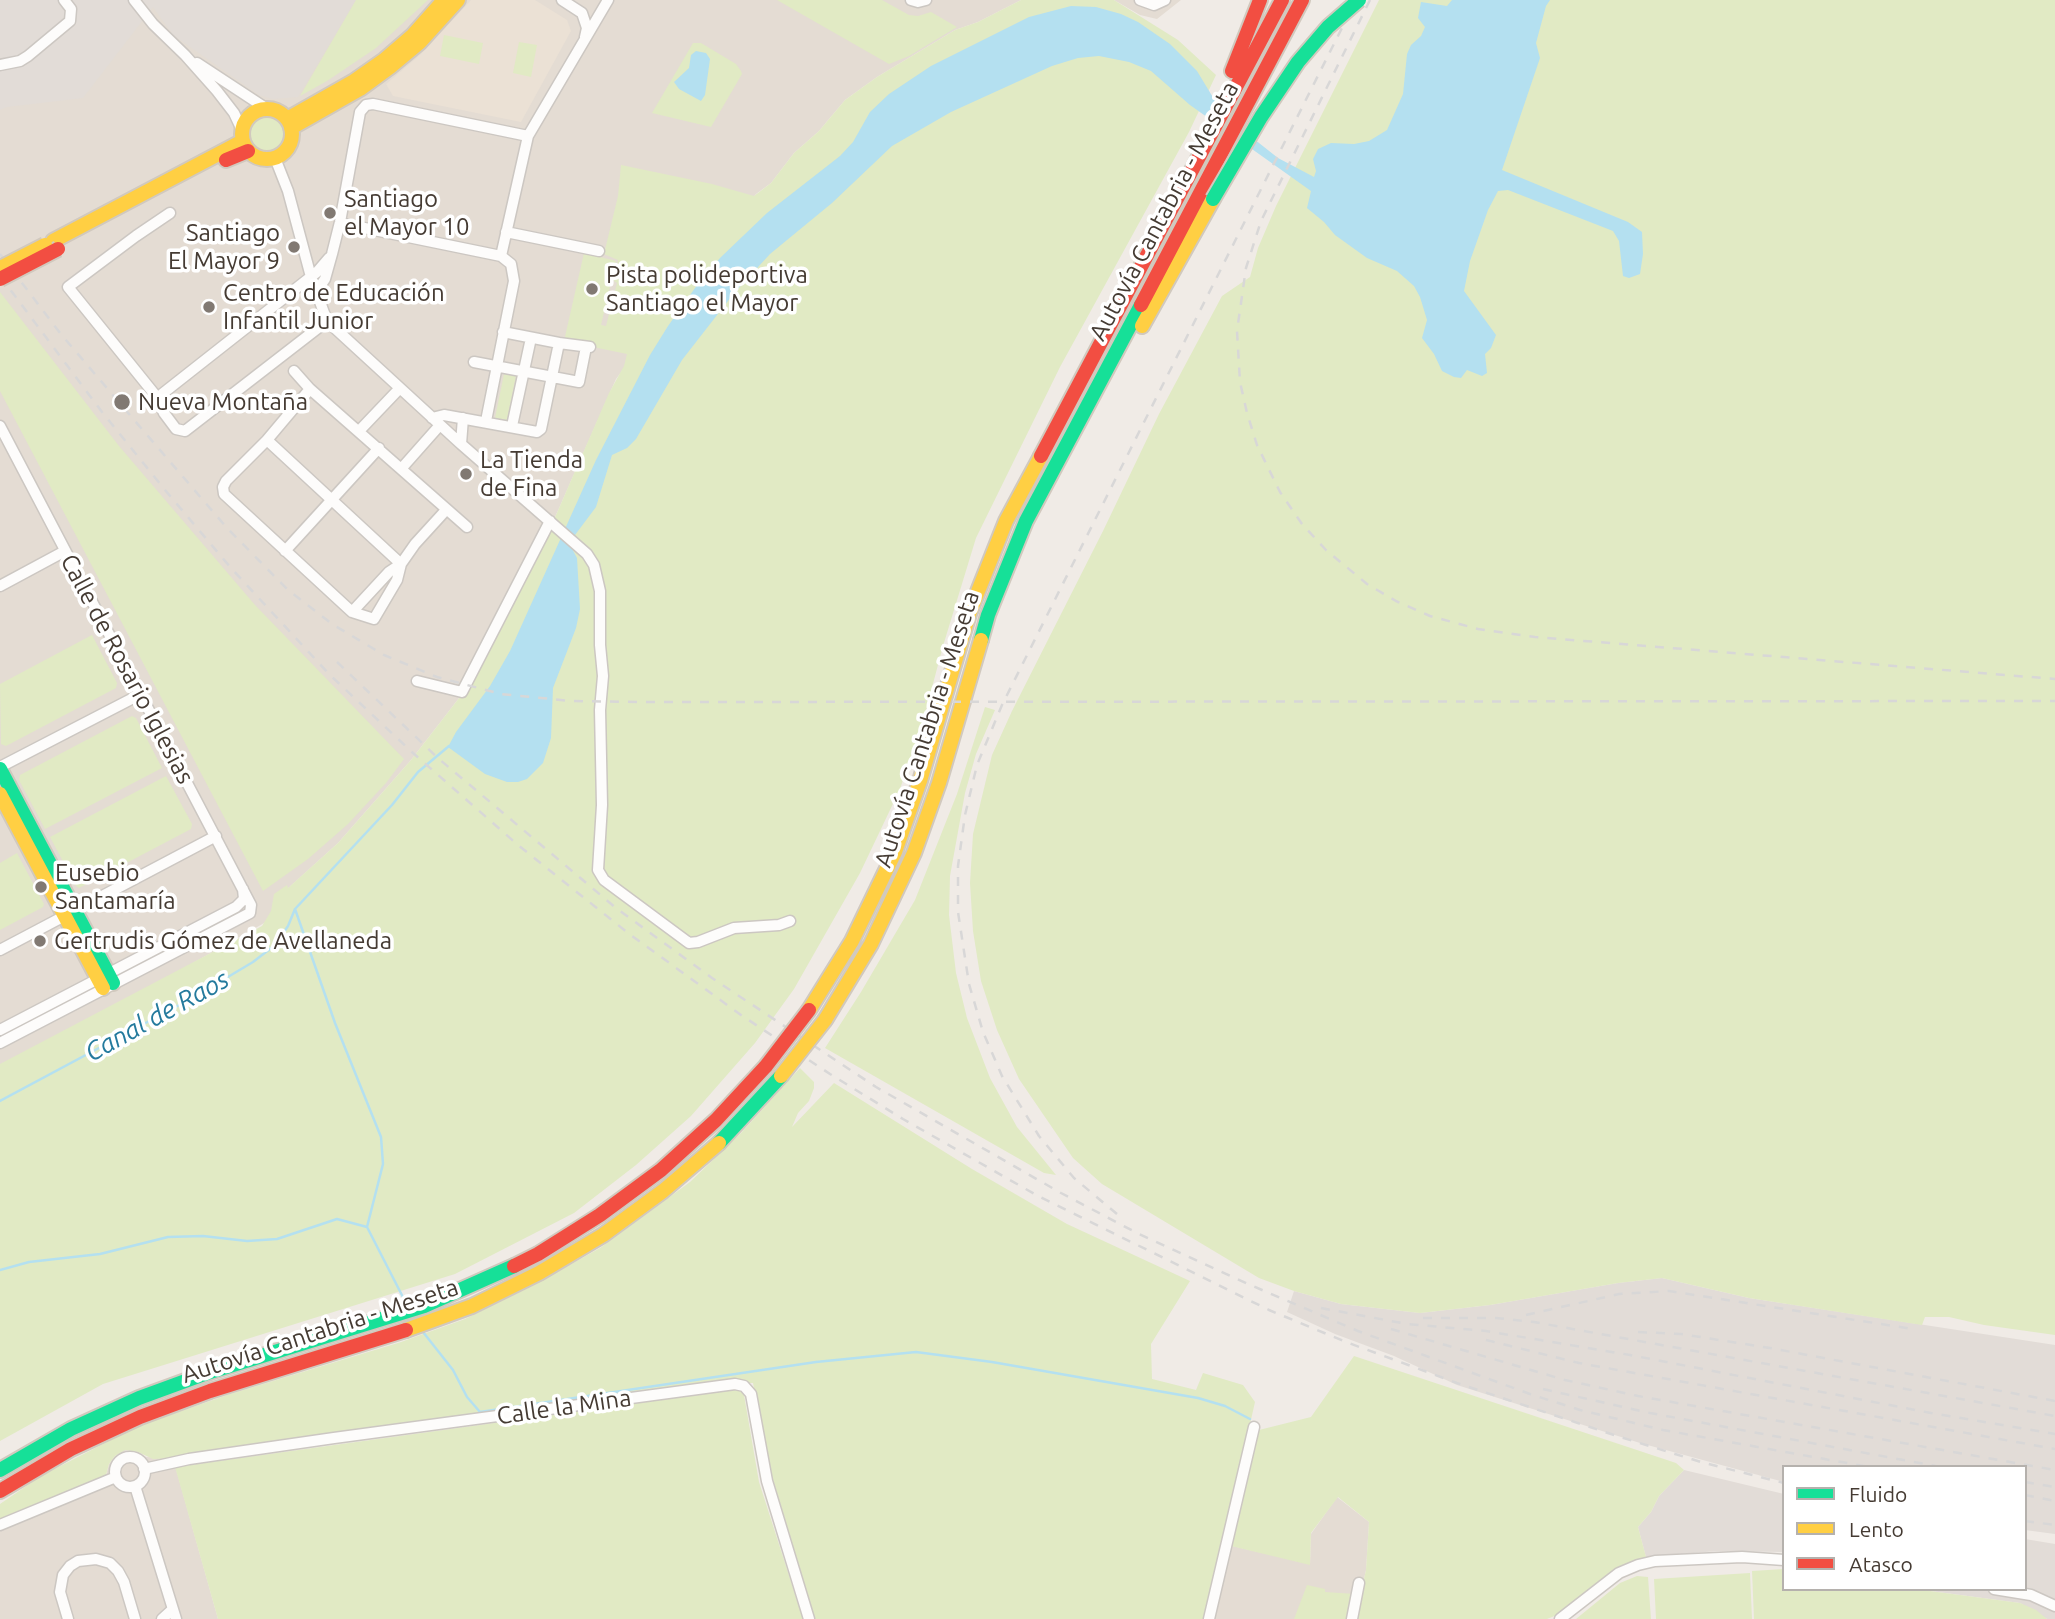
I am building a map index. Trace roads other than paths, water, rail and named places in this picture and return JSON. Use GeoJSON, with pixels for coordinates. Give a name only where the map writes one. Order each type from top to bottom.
{"type":"FeatureCollection","features":[{"type":"Feature","properties":{"kind":"main road"},"geometry":{"type":"LineString","coordinates":[[289,124],[384,60],[413,35],[444,0]]}},
{"type":"Feature","properties":{"kind":"main road"},"geometry":{"type":"LineString","coordinates":[[289,124],[360,89],[390,67],[420,42],[458,0]]}},
{"type":"Feature","properties":{"kind":"main road"},"geometry":{"type":"LineString","coordinates":[[1224,99],[1260,0]]}},
{"type":"Feature","properties":{"kind":"main road","name":"Autovía Cantabria - Meseta"},"geometry":{"type":"LineString","coordinates":[[0,1470],[71,1429],[139,1398],[209,1372],[424,1306],[527,1259],[591,1222],[661,1170],[716,1120],[766,1066],[809,1010],[852,941],[895,852],[920,781],[965,626],[996,544],[1028,476],[1224,99],[1282,0]]}},
{"type":"Feature","properties":{"kind":"main road","name":"Autovía Cantabria - Meseta"},"geometry":{"type":"LineString","coordinates":[[0,1491],[71,1449],[139,1417],[210,1391],[425,1324],[472,1306],[539,1273],[603,1235],[663,1191],[720,1142],[781,1076],[825,1020],[871,944],[914,853],[939,783],[980,638],[1006,566],[1060,454],[1302,0]]}},
{"type":"Feature","properties":{"kind":"main road"},"geometry":{"type":"LineString","coordinates":[[1006,566],[1213,199],[1289,75],[1322,33],[1359,0]]}},
{"type":"Feature","properties":{"kind":"main road"},"geometry":{"type":"LineString","coordinates":[[267,109],[278,111],[289,124],[291,140],[285,151],[275,158],[256,157],[244,141],[247,119],[255,112],[267,109]]}},
{"type":"Feature","properties":{"kind":"main road"},"geometry":{"type":"LineString","coordinates":[[0,279],[55,245],[244,141]]}},
{"type":"Feature","properties":{"kind":"main road"},"geometry":{"type":"LineString","coordinates":[[0,268],[55,245]]}},
{"type":"Feature","properties":{"kind":"main road"},"geometry":{"type":"LineString","coordinates":[[0,768],[69,913]]}},
{"type":"Feature","properties":{"kind":"main road"},"geometry":{"type":"LineString","coordinates":[[0,794],[105,981]]}},
{"type":"Feature","properties":{"kind":"street"},"geometry":{"type":"LineString","coordinates":[[0,65],[20,61],[28,56],[70,21],[71,9],[64,0]]}},
{"type":"Feature","properties":{"kind":"street"},"geometry":{"type":"LineString","coordinates":[[134,0],[229,106],[244,141]]}},
{"type":"Feature","properties":{"kind":"street"},"geometry":{"type":"LineString","coordinates":[[562,0],[582,13],[587,28],[585,40]]}},
{"type":"Feature","properties":{"kind":"street"},"geometry":{"type":"LineString","coordinates":[[911,0],[926,0]]}},
{"type":"Feature","properties":{"kind":"street"},"geometry":{"type":"LineString","coordinates":[[1140,0],[1154,5],[1166,0]]}},
{"type":"Feature","properties":{"kind":"street"},"geometry":{"type":"LineString","coordinates":[[582,13],[595,11],[606,3]]}},
{"type":"Feature","properties":{"kind":"street"},"geometry":{"type":"LineString","coordinates":[[501,256],[528,136],[606,3]]}},
{"type":"Feature","properties":{"kind":"street"},"geometry":{"type":"LineString","coordinates":[[185,55],[267,109]]}},
{"type":"Feature","properties":{"kind":"street"},"geometry":{"type":"LineString","coordinates":[[316,292],[325,279],[328,259],[340,223],[360,112],[366,105],[373,104],[528,136]]}},
{"type":"Feature","properties":{"kind":"street"},"geometry":{"type":"LineString","coordinates":[[275,158],[288,191],[311,277],[327,321],[573,542],[591,559],[598,573],[603,676],[600,710],[602,805],[598,870],[604,880],[689,943],[734,928],[779,925],[790,921]]}},
{"type":"Feature","properties":{"kind":"street"},"geometry":{"type":"LineString","coordinates":[[170,213],[68,287],[156,396],[164,413],[177,429],[185,431],[327,321]]}},
{"type":"Feature","properties":{"kind":"street"},"geometry":{"type":"LineString","coordinates":[[340,223],[501,256],[511,264],[514,281],[486,421]]}},
{"type":"Feature","properties":{"kind":"street"},"geometry":{"type":"LineString","coordinates":[[506,232],[599,251]]}},
{"type":"Feature","properties":{"kind":"street"},"geometry":{"type":"LineString","coordinates":[[305,254],[311,260],[328,259]]}},
{"type":"Feature","properties":{"kind":"street"},"geometry":{"type":"LineString","coordinates":[[162,394],[311,277],[328,259]]}},
{"type":"Feature","properties":{"kind":"street"},"geometry":{"type":"LineString","coordinates":[[474,362],[579,382],[589,347],[503,332]]}},
{"type":"Feature","properties":{"kind":"street"},"geometry":{"type":"LineString","coordinates":[[512,426],[531,338]]}},
{"type":"Feature","properties":{"kind":"street"},"geometry":{"type":"LineString","coordinates":[[401,469],[436,421],[444,415],[537,432],[541,429],[559,343]]}},
{"type":"Feature","properties":{"kind":"street"},"geometry":{"type":"LineString","coordinates":[[294,371],[310,389],[467,527]]}},
{"type":"Feature","properties":{"kind":"street"},"geometry":{"type":"LineString","coordinates":[[359,431],[400,388]]}},
{"type":"Feature","properties":{"kind":"street"},"geometry":{"type":"LineString","coordinates":[[310,389],[267,440],[226,481],[224,494],[352,612],[374,620],[397,580],[401,564],[446,510]]}},
{"type":"Feature","properties":{"kind":"street"},"geometry":{"type":"LineString","coordinates":[[461,444],[463,418]]}},
{"type":"Feature","properties":{"kind":"street","name":"Calle de Rosario Iglesias"},"geometry":{"type":"LineString","coordinates":[[0,426],[251,905],[250,913],[105,981]]}},
{"type":"Feature","properties":{"kind":"street"},"geometry":{"type":"LineString","coordinates":[[267,440],[401,564]]}},
{"type":"Feature","properties":{"kind":"street"},"geometry":{"type":"LineString","coordinates":[[285,551],[379,448]]}},
{"type":"Feature","properties":{"kind":"street"},"geometry":{"type":"LineString","coordinates":[[417,681],[462,692],[553,525]]}},
{"type":"Feature","properties":{"kind":"street"},"geometry":{"type":"LineString","coordinates":[[0,586],[65,551]]}},
{"type":"Feature","properties":{"kind":"street"},"geometry":{"type":"LineString","coordinates":[[352,612],[389,572],[401,564]]}},
{"type":"Feature","properties":{"kind":"street"},"geometry":{"type":"LineString","coordinates":[[0,768],[141,694]]}},
{"type":"Feature","properties":{"kind":"street"},"geometry":{"type":"LineString","coordinates":[[0,950],[216,836]]}},
{"type":"Feature","properties":{"kind":"street"},"geometry":{"type":"LineString","coordinates":[[0,1043],[236,907],[244,899],[243,888]]}},
{"type":"Feature","properties":{"kind":"street"},"geometry":{"type":"LineString","coordinates":[[0,1030],[105,981]]}},
{"type":"Feature","properties":{"kind":"street","name":"Calle la Mina"},"geometry":{"type":"LineString","coordinates":[[144,1468],[334,1438],[735,1384],[744,1386],[751,1394],[768,1481],[809,1619]]}},
{"type":"Feature","properties":{"kind":"street"},"geometry":{"type":"LineString","coordinates":[[1209,1619],[1254,1427]]}},
{"type":"Feature","properties":{"kind":"street"},"geometry":{"type":"LineString","coordinates":[[124,1458],[138,1459],[144,1468],[143,1479],[135,1486],[123,1485],[116,1477],[117,1465],[124,1458]]}},
{"type":"Feature","properties":{"kind":"street"},"geometry":{"type":"LineString","coordinates":[[0,1525],[116,1477]]}},
{"type":"Feature","properties":{"kind":"street"},"geometry":{"type":"LineString","coordinates":[[135,1486],[175,1614],[162,1619]]}},
{"type":"Feature","properties":{"kind":"street"},"geometry":{"type":"LineString","coordinates":[[1560,1619],[1619,1573],[1638,1565],[1655,1561],[1742,1557],[1782,1560]]}},
{"type":"Feature","properties":{"kind":"street"},"geometry":{"type":"LineString","coordinates":[[68,1619],[60,1592],[63,1575],[74,1563],[96,1559],[106,1561],[118,1571],[135,1619]]}},
{"type":"Feature","properties":{"kind":"street"},"geometry":{"type":"LineString","coordinates":[[1352,1619],[1359,1583]]}},
{"type":"Feature","properties":{"kind":"street"},"geometry":{"type":"LineString","coordinates":[[2006,1591],[2031,1595],[2055,1606]]}},
{"type":"Feature","properties":{"kind":"water"},"geometry":{"type":"Polygon","coordinates":[[[1452,0],[1550,0],[1536,43],[1540,58],[1502,170],[1628,222],[1642,232],[1640,274],[1629,278],[1623,276],[1619,241],[1613,231],[1508,190],[1498,191],[1488,210],[1470,261],[1464,291],[1496,335],[1491,348],[1485,354],[1487,373],[1482,376],[1467,370],[1461,378],[1454,377],[1442,371],[1422,338],[1427,320],[1414,286],[1397,271],[1367,258],[1335,235],[1307,208],[1311,191],[1190,105],[1151,71],[1129,62],[1099,56],[1078,58],[1052,66],[951,112],[892,146],[832,203],[770,254],[735,292],[682,360],[636,439],[627,448],[612,455],[596,507],[569,543],[577,558],[580,609],[576,628],[553,688],[551,738],[543,763],[527,779],[507,782],[485,774],[448,747],[490,686],[510,651],[596,460],[650,355],[668,326],[720,258],[767,213],[840,156],[853,142],[870,112],[889,94],[931,66],[1029,17],[1071,6],[1096,7],[1138,22],[1170,44],[1197,71],[1217,104],[1235,124],[1278,158],[1314,177],[1316,171],[1313,159],[1318,149],[1331,143],[1354,144],[1369,141],[1387,130],[1403,94],[1407,54],[1425,27],[1418,18],[1421,2],[1447,6],[1452,0]]]}},
{"type":"Feature","properties":{"kind":"water"},"geometry":{"type":"Polygon","coordinates":[[[696,51],[706,53],[710,59],[705,95],[701,101],[679,89],[674,82],[689,68],[691,55],[696,51]]]}},
{"type":"Feature","properties":{"kind":"waterway","name":"Canal de Raos"},"geometry":{"type":"LineString","coordinates":[[0,1101],[196,996],[253,962],[275,945],[288,926],[295,909],[392,805],[418,772],[449,746]]}},
{"type":"Feature","properties":{"kind":"waterway"},"geometry":{"type":"LineString","coordinates":[[295,909],[335,1023],[381,1137],[383,1164],[367,1227],[407,1305]]}},
{"type":"Feature","properties":{"kind":"waterway"},"geometry":{"type":"LineString","coordinates":[[0,1270],[29,1262],[100,1254],[168,1237],[203,1236],[247,1241],[277,1239],[337,1219],[367,1227]]}},
{"type":"Feature","properties":{"kind":"waterway"},"geometry":{"type":"LineString","coordinates":[[423,1332],[453,1370],[467,1397],[480,1412],[816,1362],[916,1352],[992,1362],[1198,1398],[1225,1406],[1250,1419]]}},
{"type":"Feature","properties":{"kind":"railway"},"geometry":{"type":"LineString","coordinates":[[1117,1214],[1074,1178],[1039,1136],[1002,1076],[983,1032],[969,984],[958,912],[958,866],[965,815],[977,765],[1002,705],[1356,0]]}},
{"type":"Feature","properties":{"kind":"railway"},"geometry":{"type":"LineString","coordinates":[[1370,0],[1261,221],[1246,268],[1237,331],[1240,382],[1257,445],[1280,492],[1302,524],[1326,550],[1367,584],[1396,601],[1430,616],[1478,629],[1535,637],[2055,679]]}},
{"type":"Feature","properties":{"kind":"railway"},"geometry":{"type":"LineString","coordinates":[[0,254],[60,333],[129,414],[227,528],[288,590],[332,624],[384,655],[437,677],[501,694],[571,701],[645,702],[2055,701]]}},
{"type":"Feature","properties":{"kind":"railway"},"geometry":{"type":"LineString","coordinates":[[0,276],[102,412],[165,490],[231,568],[329,674],[413,753],[518,845],[628,933],[741,1015],[903,1119],[1038,1196],[1269,1310],[1457,1383],[1701,1462],[1782,1482]]}},
{"type":"Feature","properties":{"kind":"railway"},"geometry":{"type":"LineString","coordinates":[[337,662],[439,759],[616,908],[712,978],[876,1087],[1061,1193],[1137,1233],[1248,1284],[1358,1331],[1530,1394],[1580,1410],[1663,1430],[1858,1465]]}},
{"type":"Feature","properties":{"kind":"railway"},"geometry":{"type":"LineString","coordinates":[[1526,1315],[1619,1294],[1669,1291],[1913,1329]]}},
{"type":"Feature","properties":{"kind":"railway"},"geometry":{"type":"LineString","coordinates":[[1321,1308],[1407,1324],[1486,1331],[1630,1355],[2055,1434]]}},
{"type":"Feature","properties":{"kind":"railway"},"geometry":{"type":"LineString","coordinates":[[1423,1318],[1496,1318],[1534,1322],[2055,1416]]}},
{"type":"Feature","properties":{"kind":"railway"},"geometry":{"type":"LineString","coordinates":[[1391,1329],[1565,1380],[1638,1396],[2027,1465]]}},
{"type":"Feature","properties":{"kind":"railway"},"geometry":{"type":"LineString","coordinates":[[1638,1332],[1681,1334],[1770,1348],[2055,1401]]}},
{"type":"Feature","properties":{"kind":"railway"},"geometry":{"type":"LineString","coordinates":[[1486,1340],[1579,1363],[2055,1449]]}},
{"type":"Feature","properties":{"kind":"railway"},"geometry":{"type":"LineString","coordinates":[[1543,1389],[1650,1413],[1930,1465]]}},
{"type":"Feature","properties":{"kind":"railway"},"geometry":{"type":"LineString","coordinates":[[2027,1465],[2055,1470]]}},
{"type":"Feature","properties":{"kind":"railway"},"geometry":{"type":"LineString","coordinates":[[2027,1482],[2055,1487]]}},
{"type":"Feature","properties":{"kind":"railway"},"geometry":{"type":"LineString","coordinates":[[2027,1495],[2055,1501]]}},
{"type":"Feature","properties":{"kind":"railway"},"geometry":{"type":"LineString","coordinates":[[2027,1521],[2055,1525]]}},
{"type":"Feature","properties":{"kind":"place","name":"Santiago el Mayor 10"},"geometry":{"type":"Point","coordinates":[330,213]}},
{"type":"Feature","properties":{"kind":"place","name":"Santiago El Mayor 9"},"geometry":{"type":"Point","coordinates":[294,247]}},
{"type":"Feature","properties":{"kind":"place","name":"Pista polideportiva Santiago el Mayor"},"geometry":{"type":"Point","coordinates":[592,289]}},
{"type":"Feature","properties":{"kind":"place","name":"Centro de Educación Infantil Junior"},"geometry":{"type":"Point","coordinates":[209,307]}},
{"type":"Feature","properties":{"kind":"place","name":"Nueva Montaña"},"geometry":{"type":"Point","coordinates":[122,402]}},
{"type":"Feature","properties":{"kind":"place","name":"La Tienda de Fina"},"geometry":{"type":"Point","coordinates":[466,474]}},
{"type":"Feature","properties":{"kind":"place","name":"Eusebio Santamaría"},"geometry":{"type":"Point","coordinates":[41,887]}},
{"type":"Feature","properties":{"kind":"place","name":"Gertrudis Gómez de Avellaneda"},"geometry":{"type":"Point","coordinates":[40,941]}}]}
